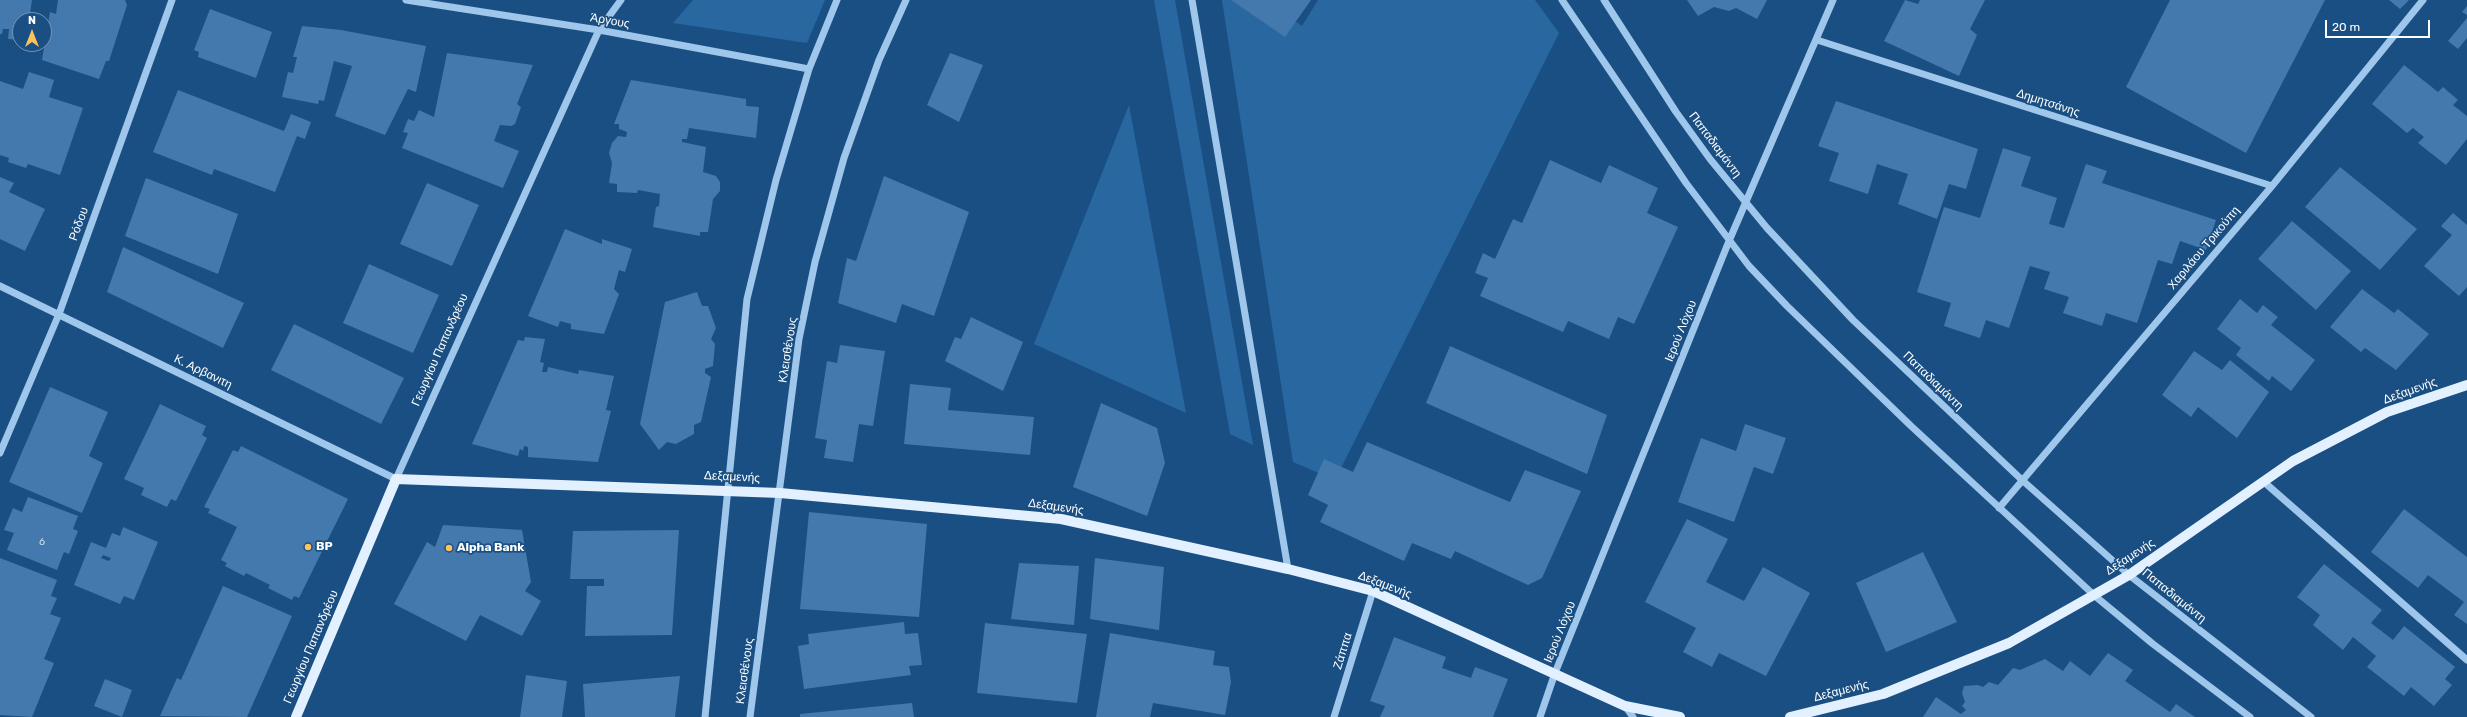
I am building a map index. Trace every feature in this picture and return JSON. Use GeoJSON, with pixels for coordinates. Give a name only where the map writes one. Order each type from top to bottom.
{"type":"FeatureCollection","features":[{"type":"Feature","properties":{"kind":"main road","name":"Δεξαμενής"},"geometry":{"type":"LineString","coordinates":[[1790,717],[1883,694],[2008,643],[2095,596],[2129,575],[2293,461],[2387,412],[2467,385]]}},
{"type":"Feature","properties":{"kind":"main road","name":"Δεξαμενής"},"geometry":{"type":"LineString","coordinates":[[396,479],[780,492],[1061,519],[1288,569],[1373,591],[1625,706],[1680,717]]}},
{"type":"Feature","properties":{"kind":"main road","name":"Γεωργίου Παπανδρέου"},"geometry":{"type":"LineString","coordinates":[[296,717],[396,479]]}},
{"type":"Feature","properties":{"kind":"street","name":"Ρόδου"},"geometry":{"type":"LineString","coordinates":[[0,453],[59,314],[172,0]]}},
{"type":"Feature","properties":{"kind":"street","name":"Άργους"},"geometry":{"type":"LineString","coordinates":[[406,0],[599,30],[809,69]]}},
{"type":"Feature","properties":{"kind":"street","name":"Γεωργίου Παπανδρέου"},"geometry":{"type":"LineString","coordinates":[[396,479],[599,30],[621,0]]}},
{"type":"Feature","properties":{"kind":"street"},"geometry":{"type":"LineString","coordinates":[[705,717],[747,299],[776,180],[809,69],[837,0]]}},
{"type":"Feature","properties":{"kind":"street","name":"Κλεισθένους"},"geometry":{"type":"LineString","coordinates":[[750,717],[799,339],[815,262],[847,151],[879,60],[906,0]]}},
{"type":"Feature","properties":{"kind":"street"},"geometry":{"type":"LineString","coordinates":[[1192,0],[1288,569]]}},
{"type":"Feature","properties":{"kind":"street"},"geometry":{"type":"LineString","coordinates":[[1562,0],[1686,184],[1729,241],[1787,306],[1999,508],[2095,596],[2154,644],[2250,717]]}},
{"type":"Feature","properties":{"kind":"street","name":"Παπαδιαμάντη"},"geometry":{"type":"LineString","coordinates":[[1604,0],[1676,112],[1745,203],[1853,320],[2022,480],[2129,575],[2312,717]]}},
{"type":"Feature","properties":{"kind":"street","name":"Ιερού Λόχου"},"geometry":{"type":"LineString","coordinates":[[1540,717],[1555,674],[1729,241],[1833,0]]}},
{"type":"Feature","properties":{"kind":"street","name":"Χαριλάου Τρικούπη"},"geometry":{"type":"LineString","coordinates":[[1999,508],[2272,186],[2423,0]]}},
{"type":"Feature","properties":{"kind":"street","name":"Δημητσάνης"},"geometry":{"type":"LineString","coordinates":[[1817,40],[2272,186]]}},
{"type":"Feature","properties":{"kind":"street","name":"Κ. Αρβανιτη"},"geometry":{"type":"LineString","coordinates":[[0,286],[396,479]]}},
{"type":"Feature","properties":{"kind":"street"},"geometry":{"type":"LineString","coordinates":[[2264,482],[2467,660]]}},
{"type":"Feature","properties":{"kind":"street","name":"Ζάππα"},"geometry":{"type":"LineString","coordinates":[[1334,717],[1373,591]]}},
{"type":"Feature","properties":{"kind":"street"},"geometry":{"type":"LineString","coordinates":[[1625,706],[1633,717]]}},
{"type":"Feature","properties":{"kind":"shaded area"},"geometry":{"type":"Polygon","coordinates":[[[693,0],[825,0],[807,43],[673,23],[693,0]]]}},
{"type":"Feature","properties":{"kind":"shaded area"},"geometry":{"type":"Polygon","coordinates":[[[1154,0],[1175,0],[1253,445],[1230,434],[1154,0]]]}},
{"type":"Feature","properties":{"kind":"shaded area"},"geometry":{"type":"Polygon","coordinates":[[[1222,0],[1266,0],[1302,26],[1318,0],[1535,0],[1559,33],[1335,480],[1293,462],[1222,0]]]}},
{"type":"Feature","properties":{"kind":"shaded area"},"geometry":{"type":"Polygon","coordinates":[[[1129,105],[1186,413],[1034,344],[1129,105]]]}},
{"type":"Feature","properties":{"kind":"building"},"geometry":{"type":"Polygon","coordinates":[[[0,0],[32,0],[30,12],[12,12],[12,39],[8,39],[9,29],[3,29],[2,34],[0,34],[0,0]]]}},
{"type":"Feature","properties":{"kind":"building"},"geometry":{"type":"Polygon","coordinates":[[[58,0],[125,0],[127,5],[109,61],[106,61],[99,79],[42,60],[43,52],[52,52],[52,13],[56,14],[58,0]]]}},
{"type":"Feature","properties":{"kind":"building"},"geometry":{"type":"Polygon","coordinates":[[[1231,0],[1311,0],[1285,37],[1231,0]]]}},
{"type":"Feature","properties":{"kind":"building"},"geometry":{"type":"Polygon","coordinates":[[[1687,0],[1767,0],[1757,19],[1736,8],[1729,11],[1714,7],[1698,16],[1687,0]]]}},
{"type":"Feature","properties":{"kind":"building"},"geometry":{"type":"Polygon","coordinates":[[[1905,0],[1918,4],[1920,0],[1985,0],[1970,29],[1977,35],[1959,76],[1884,41],[1905,0]]]}},
{"type":"Feature","properties":{"kind":"building"},"geometry":{"type":"Polygon","coordinates":[[[2170,0],[2325,0],[2246,153],[2126,87],[2170,0]]]}},
{"type":"Feature","properties":{"kind":"building"},"geometry":{"type":"Polygon","coordinates":[[[2389,0],[2409,0],[2400,9],[2389,0]]]}},
{"type":"Feature","properties":{"kind":"building"},"geometry":{"type":"Polygon","coordinates":[[[2467,6],[2467,15],[2462,12],[2467,6]]]}},
{"type":"Feature","properties":{"kind":"building"},"geometry":{"type":"Polygon","coordinates":[[[210,9],[272,32],[256,78],[198,57],[199,52],[194,50],[210,9]]]}},
{"type":"Feature","properties":{"kind":"building"},"geometry":{"type":"Polygon","coordinates":[[[2467,18],[2467,38],[2458,49],[2448,41],[2467,18]]]}},
{"type":"Feature","properties":{"kind":"building"},"geometry":{"type":"Polygon","coordinates":[[[302,26],[341,30],[426,46],[416,92],[408,89],[385,135],[335,116],[352,66],[334,61],[324,101],[319,100],[318,104],[282,97],[288,72],[293,73],[297,57],[293,57],[302,26]]]}},
{"type":"Feature","properties":{"kind":"building"},"geometry":{"type":"Polygon","coordinates":[[[447,53],[533,65],[517,104],[521,107],[515,124],[511,126],[500,125],[494,141],[519,151],[503,188],[402,148],[408,133],[403,132],[408,119],[414,121],[419,110],[434,117],[447,53]]]}},
{"type":"Feature","properties":{"kind":"building"},"geometry":{"type":"Polygon","coordinates":[[[950,53],[983,65],[959,122],[927,105],[950,53]]]}},
{"type":"Feature","properties":{"kind":"building"},"geometry":{"type":"Polygon","coordinates":[[[2404,65],[2438,92],[2443,87],[2458,100],[2453,105],[2467,116],[2467,139],[2446,165],[2418,143],[2424,137],[2413,128],[2407,133],[2372,104],[2404,65]]]}},
{"type":"Feature","properties":{"kind":"building"},"geometry":{"type":"Polygon","coordinates":[[[29,72],[54,80],[49,97],[83,108],[60,175],[28,164],[26,168],[8,162],[9,158],[0,155],[0,81],[23,89],[29,72]]]}},
{"type":"Feature","properties":{"kind":"building"},"geometry":{"type":"Polygon","coordinates":[[[631,80],[746,99],[746,106],[759,107],[756,138],[689,128],[687,139],[682,139],[682,142],[706,147],[703,172],[716,176],[720,182],[720,191],[713,199],[708,232],[700,232],[700,236],[653,227],[656,207],[659,206],[660,194],[638,190],[637,193],[617,192],[617,184],[609,183],[612,163],[609,153],[612,143],[618,136],[626,137],[627,132],[619,129],[619,124],[614,124],[631,80]]]}},
{"type":"Feature","properties":{"kind":"building"},"geometry":{"type":"Polygon","coordinates":[[[178,90],[284,131],[291,114],[311,122],[305,139],[297,136],[275,192],[214,169],[212,175],[153,152],[178,90]]]}},
{"type":"Feature","properties":{"kind":"building"},"geometry":{"type":"Polygon","coordinates":[[[1836,101],[1978,149],[1966,189],[1949,184],[1937,219],[1898,204],[1908,174],[1877,164],[1868,194],[1829,181],[1839,153],[1818,146],[1836,101]]]}},
{"type":"Feature","properties":{"kind":"building"},"geometry":{"type":"Polygon","coordinates":[[[2003,148],[2031,157],[2021,186],[2057,198],[2049,224],[2064,228],[2086,164],[2107,171],[2102,183],[2216,220],[2206,250],[2180,241],[2172,264],[2158,260],[2137,323],[2106,313],[2102,326],[2063,313],[2069,297],[2044,289],[2050,272],[2030,266],[2009,328],[1986,320],[1980,338],[1944,326],[1951,303],[1917,292],[1944,207],[1980,218],[2003,148]]]}},
{"type":"Feature","properties":{"kind":"building"},"geometry":{"type":"Polygon","coordinates":[[[1550,160],[1601,183],[1609,165],[1658,188],[1647,213],[1678,227],[1634,324],[1618,317],[1609,339],[1568,321],[1563,332],[1480,296],[1488,278],[1475,273],[1483,253],[1495,259],[1513,219],[1522,223],[1550,160]]]}},
{"type":"Feature","properties":{"kind":"building"},"geometry":{"type":"Polygon","coordinates":[[[2340,167],[2417,229],[2380,270],[2305,207],[2340,167]]]}},
{"type":"Feature","properties":{"kind":"building"},"geometry":{"type":"Polygon","coordinates":[[[884,176],[969,212],[934,316],[902,304],[896,323],[838,303],[847,258],[856,261],[884,176]]]}},
{"type":"Feature","properties":{"kind":"building"},"geometry":{"type":"Polygon","coordinates":[[[0,177],[14,183],[9,192],[45,209],[25,251],[0,239],[0,177]]]}},
{"type":"Feature","properties":{"kind":"building"},"geometry":{"type":"Polygon","coordinates":[[[146,178],[238,214],[218,274],[125,236],[146,178]]]}},
{"type":"Feature","properties":{"kind":"building"},"geometry":{"type":"Polygon","coordinates":[[[427,183],[479,205],[452,266],[400,244],[427,183]]]}},
{"type":"Feature","properties":{"kind":"building"},"geometry":{"type":"Polygon","coordinates":[[[2453,213],[2467,225],[2467,287],[2459,296],[2424,266],[2452,235],[2441,226],[2453,213]]]}},
{"type":"Feature","properties":{"kind":"building"},"geometry":{"type":"Polygon","coordinates":[[[2292,221],[2351,271],[2316,310],[2258,259],[2292,221]]]}},
{"type":"Feature","properties":{"kind":"building"},"geometry":{"type":"Polygon","coordinates":[[[565,229],[602,244],[602,239],[632,249],[625,272],[619,270],[614,289],[619,294],[604,334],[571,329],[571,324],[560,321],[558,327],[528,316],[565,229]]]}},
{"type":"Feature","properties":{"kind":"building"},"geometry":{"type":"Polygon","coordinates":[[[123,247],[244,303],[223,348],[107,292],[123,247]]]}},
{"type":"Feature","properties":{"kind":"building"},"geometry":{"type":"Polygon","coordinates":[[[369,264],[439,295],[413,353],[343,323],[369,264]]]}},
{"type":"Feature","properties":{"kind":"building"},"geometry":{"type":"Polygon","coordinates":[[[2362,289],[2394,313],[2398,309],[2429,334],[2396,370],[2365,348],[2361,352],[2330,327],[2362,289]]]}},
{"type":"Feature","properties":{"kind":"building"},"geometry":{"type":"Polygon","coordinates":[[[697,292],[702,306],[708,306],[716,328],[711,339],[715,344],[713,366],[705,369],[705,373],[711,377],[701,422],[694,425],[694,434],[676,444],[667,442],[659,450],[640,424],[665,302],[697,292]]]}},
{"type":"Feature","properties":{"kind":"building"},"geometry":{"type":"Polygon","coordinates":[[[2240,299],[2257,313],[2263,305],[2278,317],[2271,325],[2315,360],[2291,391],[2272,376],[2269,381],[2236,355],[2241,348],[2217,329],[2240,299]]]}},
{"type":"Feature","properties":{"kind":"building"},"geometry":{"type":"Polygon","coordinates":[[[971,317],[1023,342],[1003,391],[945,361],[955,337],[961,339],[971,317]]]}},
{"type":"Feature","properties":{"kind":"building"},"geometry":{"type":"Polygon","coordinates":[[[294,324],[404,378],[381,424],[271,370],[294,324]]]}},
{"type":"Feature","properties":{"kind":"building"},"geometry":{"type":"Polygon","coordinates":[[[525,337],[545,339],[540,362],[544,363],[542,372],[547,372],[548,367],[578,374],[579,370],[614,376],[606,410],[611,411],[598,462],[528,457],[528,447],[524,446],[523,451],[520,449],[518,456],[472,444],[518,340],[524,341],[525,337]]]}},
{"type":"Feature","properties":{"kind":"building"},"geometry":{"type":"Polygon","coordinates":[[[840,345],[885,351],[873,426],[859,424],[853,462],[824,458],[827,440],[815,438],[827,361],[837,363],[840,345]]]}},
{"type":"Feature","properties":{"kind":"building"},"geometry":{"type":"Polygon","coordinates":[[[1450,346],[1607,415],[1587,474],[1426,403],[1450,346]]]}},
{"type":"Feature","properties":{"kind":"building"},"geometry":{"type":"Polygon","coordinates":[[[2194,351],[2222,370],[2230,360],[2269,392],[2237,438],[2198,407],[2191,417],[2162,395],[2194,351]]]}},
{"type":"Feature","properties":{"kind":"building"},"geometry":{"type":"Polygon","coordinates":[[[910,384],[951,388],[948,410],[1034,417],[1030,455],[904,444],[910,384]]]}},
{"type":"Feature","properties":{"kind":"building"},"geometry":{"type":"Polygon","coordinates":[[[50,387],[108,412],[89,456],[103,463],[82,513],[9,482],[50,387]]]}},
{"type":"Feature","properties":{"kind":"building"},"geometry":{"type":"Polygon","coordinates":[[[1101,403],[1157,428],[1165,463],[1147,516],[1073,487],[1101,403]]]}},
{"type":"Feature","properties":{"kind":"building"},"geometry":{"type":"Polygon","coordinates":[[[160,404],[206,426],[202,435],[207,438],[176,501],[171,499],[167,507],[141,495],[144,488],[124,479],[160,404]]]}},
{"type":"Feature","properties":{"kind":"building"},"geometry":{"type":"Polygon","coordinates":[[[1745,424],[1786,438],[1773,474],[1754,467],[1734,522],[1678,502],[1701,438],[1736,451],[1745,424]]]}},
{"type":"Feature","properties":{"kind":"building"},"geometry":{"type":"Polygon","coordinates":[[[1367,442],[1510,502],[1525,470],[1581,491],[1542,578],[1528,585],[1455,551],[1451,559],[1412,543],[1404,561],[1320,522],[1328,505],[1308,495],[1324,459],[1353,472],[1367,442]]]}},
{"type":"Feature","properties":{"kind":"building"},"geometry":{"type":"Polygon","coordinates":[[[241,446],[348,499],[299,598],[294,596],[292,600],[268,588],[270,585],[246,573],[244,576],[225,566],[227,563],[221,560],[237,527],[208,513],[210,509],[204,507],[233,450],[238,452],[241,446]]]}},
{"type":"Feature","properties":{"kind":"building"},"geometry":{"type":"Polygon","coordinates":[[[28,497],[78,516],[73,529],[78,531],[69,554],[64,552],[57,570],[7,550],[14,533],[4,530],[13,508],[22,512],[28,497]]]}},
{"type":"Feature","properties":{"kind":"building"},"geometry":{"type":"Polygon","coordinates":[[[2404,509],[2467,557],[2467,624],[2454,615],[2464,602],[2428,575],[2418,588],[2371,552],[2404,509]]]}},
{"type":"Feature","properties":{"kind":"building"},"geometry":{"type":"Polygon","coordinates":[[[809,512],[927,524],[919,617],[800,609],[809,512]]]}},
{"type":"Feature","properties":{"kind":"building"},"geometry":{"type":"Polygon","coordinates":[[[1687,519],[1728,539],[1706,582],[1744,601],[1763,567],[1810,593],[1766,676],[1719,653],[1712,667],[1683,652],[1696,628],[1645,602],[1687,519]]]}},
{"type":"Feature","properties":{"kind":"building"},"geometry":{"type":"Polygon","coordinates":[[[443,525],[522,530],[531,582],[525,591],[541,601],[522,636],[480,615],[466,641],[394,604],[427,542],[435,547],[443,525]]]}},
{"type":"Feature","properties":{"kind":"building"},"geometry":{"type":"Polygon","coordinates":[[[123,527],[158,542],[134,600],[124,596],[120,604],[74,585],[91,542],[106,548],[112,533],[120,536],[123,527]],[[103,555],[101,558],[109,561],[111,558],[103,555]]]}},
{"type":"Feature","properties":{"kind":"building"},"geometry":{"type":"Polygon","coordinates":[[[679,530],[672,635],[585,636],[587,586],[604,586],[604,579],[570,579],[573,531],[679,530]]]}},
{"type":"Feature","properties":{"kind":"building"},"geometry":{"type":"Polygon","coordinates":[[[1923,552],[1957,622],[1886,652],[1856,583],[1923,552]]]}},
{"type":"Feature","properties":{"kind":"building"},"geometry":{"type":"Polygon","coordinates":[[[0,558],[57,580],[51,596],[57,598],[50,614],[61,618],[44,659],[54,663],[32,717],[0,715],[0,558]]]}},
{"type":"Feature","properties":{"kind":"building"},"geometry":{"type":"Polygon","coordinates":[[[1095,558],[1164,567],[1159,630],[1090,619],[1095,558]]]}},
{"type":"Feature","properties":{"kind":"building"},"geometry":{"type":"Polygon","coordinates":[[[1019,563],[1079,566],[1074,625],[1011,619],[1019,563]]]}},
{"type":"Feature","properties":{"kind":"building"},"geometry":{"type":"Polygon","coordinates":[[[2324,564],[2382,610],[2371,623],[2393,640],[2404,626],[2455,667],[2445,679],[2452,685],[2434,706],[2411,687],[2404,696],[2367,667],[2376,656],[2353,637],[2343,650],[2313,625],[2320,615],[2297,597],[2324,564]]]}},
{"type":"Feature","properties":{"kind":"building"},"geometry":{"type":"Polygon","coordinates":[[[223,586],[292,616],[247,717],[160,716],[177,678],[181,680],[223,586]]]}},
{"type":"Feature","properties":{"kind":"building"},"geometry":{"type":"Polygon","coordinates":[[[904,622],[905,634],[918,633],[922,665],[909,666],[911,675],[804,689],[798,646],[809,644],[808,634],[904,622]]]}},
{"type":"Feature","properties":{"kind":"building"},"geometry":{"type":"Polygon","coordinates":[[[985,623],[1087,634],[1077,703],[977,693],[985,623]]]}},
{"type":"Feature","properties":{"kind":"building"},"geometry":{"type":"Polygon","coordinates":[[[1110,633],[1215,651],[1213,665],[1229,667],[1231,682],[1225,715],[1153,703],[1150,717],[1096,717],[1110,633]]]}},
{"type":"Feature","properties":{"kind":"building"},"geometry":{"type":"Polygon","coordinates":[[[1394,637],[1446,657],[1442,668],[1471,678],[1475,667],[1508,679],[1493,717],[1380,717],[1385,706],[1370,701],[1394,637]]]}},
{"type":"Feature","properties":{"kind":"building"},"geometry":{"type":"Polygon","coordinates":[[[2108,653],[2133,670],[2125,681],[2170,712],[2176,704],[2195,717],[1923,717],[1936,697],[1961,714],[1966,710],[1962,706],[1965,702],[1962,693],[1964,686],[1978,685],[1983,687],[1989,682],[1998,685],[2013,668],[2020,670],[2045,659],[2063,671],[2070,661],[2090,676],[2108,653]]]}},
{"type":"Feature","properties":{"kind":"building"},"geometry":{"type":"Polygon","coordinates":[[[526,675],[567,681],[562,717],[520,717],[526,675]]]}},
{"type":"Feature","properties":{"kind":"building"},"geometry":{"type":"Polygon","coordinates":[[[680,676],[675,717],[585,717],[583,684],[680,676]]]}},
{"type":"Feature","properties":{"kind":"building"},"geometry":{"type":"Polygon","coordinates":[[[105,679],[132,690],[122,717],[94,706],[105,679]]]}},
{"type":"Feature","properties":{"kind":"building"},"geometry":{"type":"Polygon","coordinates":[[[912,703],[914,717],[800,717],[800,714],[912,703]]]}},
{"type":"Feature","properties":{"kind":"place","name":"BP"},"geometry":{"type":"Point","coordinates":[308,547]}},
{"type":"Feature","properties":{"kind":"place","name":"Alpha Bank"},"geometry":{"type":"Point","coordinates":[449,548]}}]}
